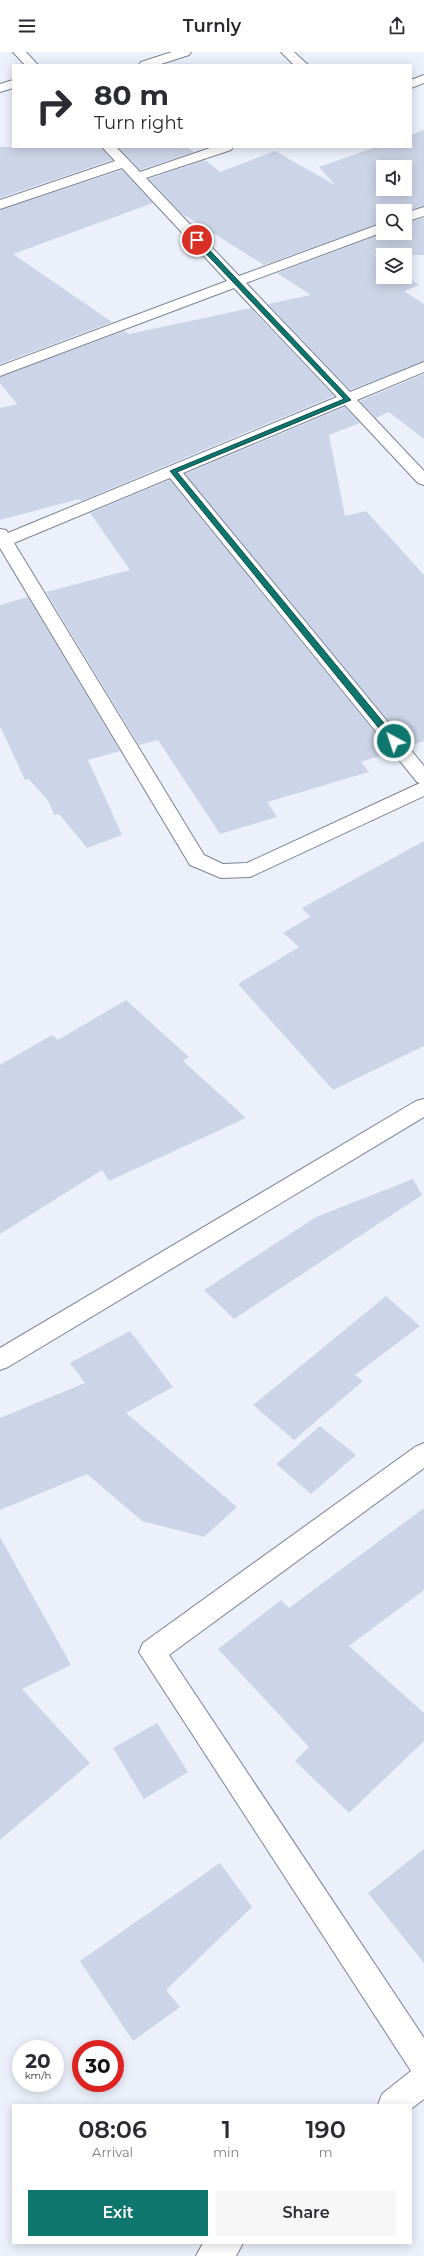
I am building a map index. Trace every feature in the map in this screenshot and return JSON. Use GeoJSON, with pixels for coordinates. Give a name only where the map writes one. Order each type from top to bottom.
{"type":"FeatureCollection","features":[{"type":"Feature","properties":{"kind":"street"},"geometry":{"type":"LineString","coordinates":[[19,52],[31,64]]}},
{"type":"Feature","properties":{"kind":"street"},"geometry":{"type":"LineString","coordinates":[[148,64],[185,52]]}},
{"type":"Feature","properties":{"kind":"street"},"geometry":{"type":"LineString","coordinates":[[287,52],[301,64]]}},
{"type":"Feature","properties":{"kind":"street"},"geometry":{"type":"LineString","coordinates":[[412,84],[424,79]]}},
{"type":"Feature","properties":{"kind":"street"},"geometry":{"type":"LineString","coordinates":[[0,88],[12,84]]}},
{"type":"Feature","properties":{"kind":"street"},"geometry":{"type":"LineString","coordinates":[[110,148],[424,480]]}},
{"type":"Feature","properties":{"kind":"street"},"geometry":{"type":"LineString","coordinates":[[137,177],[223,148]]}},
{"type":"Feature","properties":{"kind":"street"},"geometry":{"type":"LineString","coordinates":[[0,205],[124,163]]}},
{"type":"Feature","properties":{"kind":"street"},"geometry":{"type":"LineString","coordinates":[[412,215],[424,211]]}},
{"type":"Feature","properties":{"kind":"street"},"geometry":{"type":"LineString","coordinates":[[0,371],[237,283],[376,229]]}},
{"type":"Feature","properties":{"kind":"street"},"geometry":{"type":"LineString","coordinates":[[424,367],[348,400],[173,471],[2,537],[197,860],[221,871],[250,870],[424,788]]}},
{"type":"Feature","properties":{"kind":"street"},"geometry":{"type":"LineString","coordinates":[[173,471],[424,778]]}},
{"type":"Feature","properties":{"kind":"street"},"geometry":{"type":"LineString","coordinates":[[0,1360],[424,1107]]}},
{"type":"Feature","properties":{"kind":"street"},"geometry":{"type":"LineString","coordinates":[[424,1454],[152,1652],[424,2064]]}},
{"type":"Feature","properties":{"kind":"street"},"geometry":{"type":"LineString","coordinates":[[394,2104],[424,2079]]}},
{"type":"Feature","properties":{"kind":"street"},"geometry":{"type":"LineString","coordinates":[[212,2256],[226,2244]]}},
{"type":"Feature","properties":{"kind":"building"},"geometry":{"type":"Polygon","coordinates":[[[424,130],[424,206],[412,209],[412,204],[376,204],[376,225],[264,265],[181,213],[149,179],[205,160],[220,172],[275,151],[335,185],[319,167],[373,148],[412,148],[412,135],[424,130]]]}},
{"type":"Feature","properties":{"kind":"building"},"geometry":{"type":"Polygon","coordinates":[[[0,147],[102,148],[112,160],[0,198],[0,147]]]}},
{"type":"Feature","properties":{"kind":"building"},"geometry":{"type":"Polygon","coordinates":[[[119,148],[188,148],[194,152],[140,170],[119,148]]]}},
{"type":"Feature","properties":{"kind":"building"},"geometry":{"type":"Polygon","coordinates":[[[122,170],[153,203],[13,254],[112,322],[0,364],[0,210],[122,170]]]}},
{"type":"Feature","properties":{"kind":"building"},"geometry":{"type":"Polygon","coordinates":[[[424,218],[424,255],[412,255],[412,248],[376,248],[376,255],[373,255],[376,257],[376,284],[412,284],[412,280],[419,285],[404,291],[424,304],[424,361],[350,390],[268,304],[311,295],[277,273],[376,236],[376,240],[412,240],[412,221],[424,218]]]}},
{"type":"Feature","properties":{"kind":"building"},"geometry":{"type":"Polygon","coordinates":[[[251,308],[334,396],[81,501],[79,499],[0,520],[0,408],[17,404],[0,383],[0,377],[124,331],[129,334],[251,308]]]}},
{"type":"Feature","properties":{"kind":"building"},"geometry":{"type":"Polygon","coordinates":[[[424,374],[424,439],[389,412],[376,418],[360,401],[424,374]]]}},
{"type":"Feature","properties":{"kind":"building"},"geometry":{"type":"Polygon","coordinates":[[[345,407],[360,423],[329,435],[345,516],[366,511],[424,575],[424,741],[409,746],[185,474],[345,407]]]}},
{"type":"Feature","properties":{"kind":"building"},"geometry":{"type":"Polygon","coordinates":[[[170,480],[391,752],[361,762],[369,772],[267,802],[277,817],[220,834],[158,740],[139,745],[46,592],[130,570],[90,513],[170,480]]]}},
{"type":"Feature","properties":{"kind":"building"},"geometry":{"type":"Polygon","coordinates":[[[28,597],[120,751],[88,760],[122,835],[87,848],[59,814],[54,815],[49,802],[29,779],[25,780],[0,726],[0,605],[28,597]]]}},
{"type":"Feature","properties":{"kind":"building"},"geometry":{"type":"Polygon","coordinates":[[[424,841],[424,1046],[333,1090],[238,984],[299,947],[283,933],[310,917],[302,908],[424,841]]]}},
{"type":"Feature","properties":{"kind":"building"},"geometry":{"type":"Polygon","coordinates":[[[126,1000],[189,1057],[183,1061],[246,1118],[109,1181],[102,1170],[0,1234],[0,1065],[52,1035],[58,1040],[126,1000]]]}},
{"type":"Feature","properties":{"kind":"building"},"geometry":{"type":"Polygon","coordinates":[[[413,1179],[422,1195],[234,1319],[204,1290],[316,1217],[413,1179]]]}},
{"type":"Feature","properties":{"kind":"building"},"geometry":{"type":"Polygon","coordinates":[[[386,1296],[420,1326],[355,1375],[363,1381],[294,1440],[253,1405],[386,1296]]]}},
{"type":"Feature","properties":{"kind":"building"},"geometry":{"type":"Polygon","coordinates":[[[130,1331],[173,1387],[126,1413],[237,1507],[204,1537],[142,1521],[87,1474],[0,1510],[0,1418],[85,1383],[70,1363],[130,1331]]]}},
{"type":"Feature","properties":{"kind":"building"},"geometry":{"type":"Polygon","coordinates":[[[320,1426],[356,1455],[311,1494],[276,1464],[320,1426]]]}},
{"type":"Feature","properties":{"kind":"building"},"geometry":{"type":"Polygon","coordinates":[[[424,1508],[424,1590],[349,1646],[424,1713],[424,1741],[349,1813],[295,1761],[309,1747],[218,1649],[281,1600],[289,1608],[424,1508]]]}},
{"type":"Feature","properties":{"kind":"building"},"geometry":{"type":"Polygon","coordinates":[[[0,1537],[71,1665],[22,1689],[90,1763],[0,1840],[0,1537]]]}},
{"type":"Feature","properties":{"kind":"building"},"geometry":{"type":"Polygon","coordinates":[[[157,1723],[188,1772],[144,1799],[113,1748],[157,1723]]]}},
{"type":"Feature","properties":{"kind":"building"},"geometry":{"type":"Polygon","coordinates":[[[424,1849],[424,1963],[368,1893],[424,1849]]]}},
{"type":"Feature","properties":{"kind":"building"},"geometry":{"type":"Polygon","coordinates":[[[220,1863],[252,1907],[166,1990],[180,2007],[133,2041],[80,1961],[220,1863]]]}},
{"type":"Feature","properties":{"kind":"route"},"geometry":{"type":"LineString","coordinates":[[197,240],[348,400],[173,471],[394,741]]}}]}
